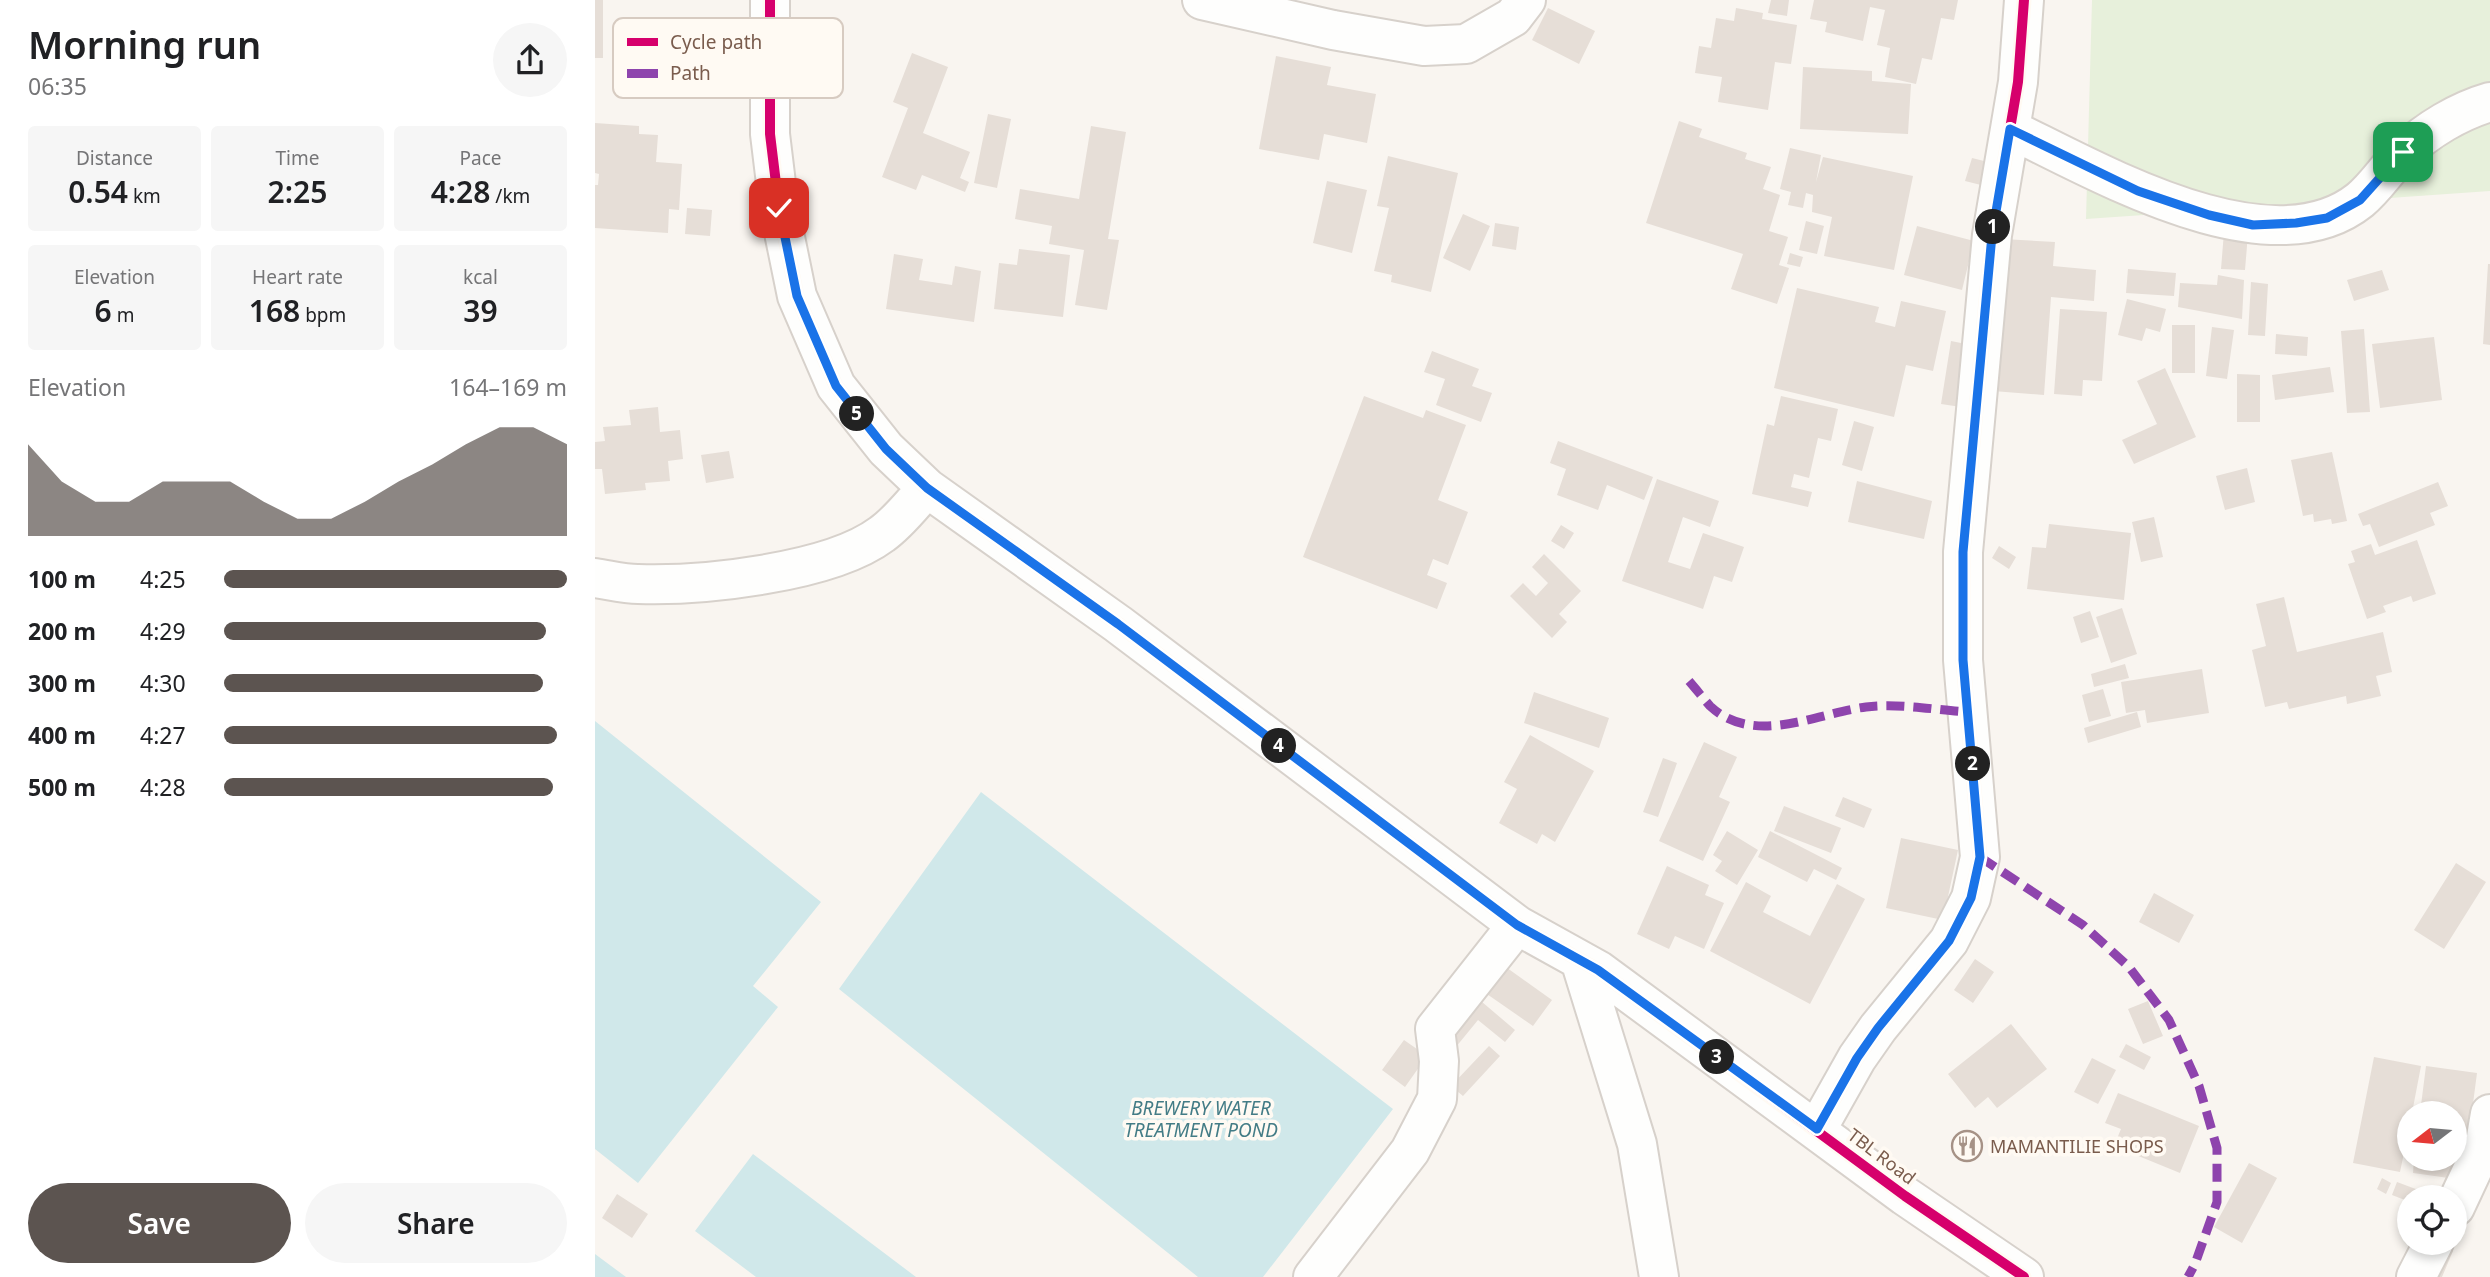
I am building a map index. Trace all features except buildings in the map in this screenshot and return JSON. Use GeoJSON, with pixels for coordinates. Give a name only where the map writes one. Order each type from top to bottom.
{"type":"FeatureCollection","features":[{"type":"Feature","properties":{"kind":"street","name":"TBL Road"},"geometry":{"type":"LineString","coordinates":[[770,0],[770,18]]}},
{"type":"Feature","properties":{"kind":"street"},"geometry":{"type":"LineString","coordinates":[[1202,0],[1330,15],[1424,46],[1467,44],[1513,17],[1526,0]]}},
{"type":"Feature","properties":{"kind":"street"},"geometry":{"type":"LineString","coordinates":[[1817,1129],[1857,1058],[1878,1028],[1949,941],[1971,898],[1980,857],[1963,660],[1963,552],[1992,235],[2018,82],[2024,0]]}},
{"type":"Feature","properties":{"kind":"street","name":"TBL Road"},"geometry":{"type":"LineString","coordinates":[[770,98],[770,134],[779,208],[797,296],[836,386],[886,449],[927,488],[1128,631],[1517,925],[1598,970],[1817,1129],[1905,1196],[1983,1263],[2024,1277]]}},
{"type":"Feature","properties":{"kind":"street"},"geometry":{"type":"LineString","coordinates":[[2010,129],[2138,191],[2209,215],[2253,225],[2296,223],[2327,218],[2360,200],[2403,152],[2441,123],[2490,102]]}},
{"type":"Feature","properties":{"kind":"street"},"geometry":{"type":"LineString","coordinates":[[595,578],[637,584],[717,580],[795,569],[842,556],[882,534],[927,488]]}},
{"type":"Feature","properties":{"kind":"street"},"geometry":{"type":"LineString","coordinates":[[1313,1277],[1410,1151],[1437,1099],[1439,1061],[1435,1029],[1517,925]]}},
{"type":"Feature","properties":{"kind":"street"},"geometry":{"type":"LineString","coordinates":[[1580,961],[1637,1144],[1659,1277]]}},
{"type":"Feature","properties":{"kind":"street"},"geometry":{"type":"LineString","coordinates":[[2465,1185],[2485,1143],[2490,1114]]}},
{"type":"Feature","properties":{"kind":"street"},"geometry":{"type":"LineString","coordinates":[[2416,1277],[2427,1255]]}},
{"type":"Feature","properties":{"kind":"green space"},"geometry":{"type":"Polygon","coordinates":[[[2092,0],[2490,0],[2490,191],[2086,219],[2092,0]]]}},
{"type":"Feature","properties":{"kind":"water"},"geometry":{"type":"Polygon","coordinates":[[[595,721],[821,902],[753,986],[778,1007],[638,1183],[595,1149],[595,721]]]}},
{"type":"Feature","properties":{"kind":"water","name":"BREWERY WATER TREATMENT POND"},"geometry":{"type":"Polygon","coordinates":[[[981,792],[1393,1109],[1263,1277],[1198,1277],[839,989],[981,792]]]}},
{"type":"Feature","properties":{"kind":"water"},"geometry":{"type":"Polygon","coordinates":[[[753,1154],[916,1277],[756,1277],[695,1231],[753,1154]]]}},
{"type":"Feature","properties":{"kind":"water"},"geometry":{"type":"Polygon","coordinates":[[[595,1254],[626,1277],[595,1277],[595,1254]]]}},
{"type":"Feature","properties":{"kind":"marked path"},"geometry":{"type":"LineString","coordinates":[[1689,681],[1710,706],[1727,718],[1746,724],[1786,724],[1847,710],[1879,706],[1968,712]]}},
{"type":"Feature","properties":{"kind":"marked path"},"geometry":{"type":"LineString","coordinates":[[1980,857],[2083,925],[2129,967],[2169,1020],[2199,1086],[2217,1148],[2217,1202],[2188,1277]]}},
{"type":"Feature","properties":{"kind":"cycle path"},"geometry":{"type":"LineString","coordinates":[[770,0],[770,18]]}},
{"type":"Feature","properties":{"kind":"cycle path"},"geometry":{"type":"LineString","coordinates":[[1817,1129],[1857,1058],[1878,1028],[1949,941],[1971,898],[1980,857],[1963,660],[1963,552],[1992,235],[2018,82],[2024,0]]}},
{"type":"Feature","properties":{"kind":"cycle path"},"geometry":{"type":"LineString","coordinates":[[770,98],[770,134],[779,208],[797,296],[836,386],[886,449],[927,488],[1118,624],[1517,925],[1598,970],[1905,1196],[2024,1277]]}},
{"type":"Feature","properties":{"kind":"place","name":"MAMANTILIE SHOPS"},"geometry":{"type":"Point","coordinates":[1967,1146]}},
{"type":"Feature","properties":{"kind":"route"},"geometry":{"type":"LineString","coordinates":[[779,208],[797,296],[836,386],[886,449],[927,488],[1118,624],[1517,925],[1598,970],[1817,1129],[1857,1058],[1878,1028],[1949,941],[1971,898],[1980,857],[1963,660],[1963,552],[1992,235],[2010,129],[2138,191],[2209,215],[2253,225],[2327,218],[2360,200],[2403,152]]}}]}
